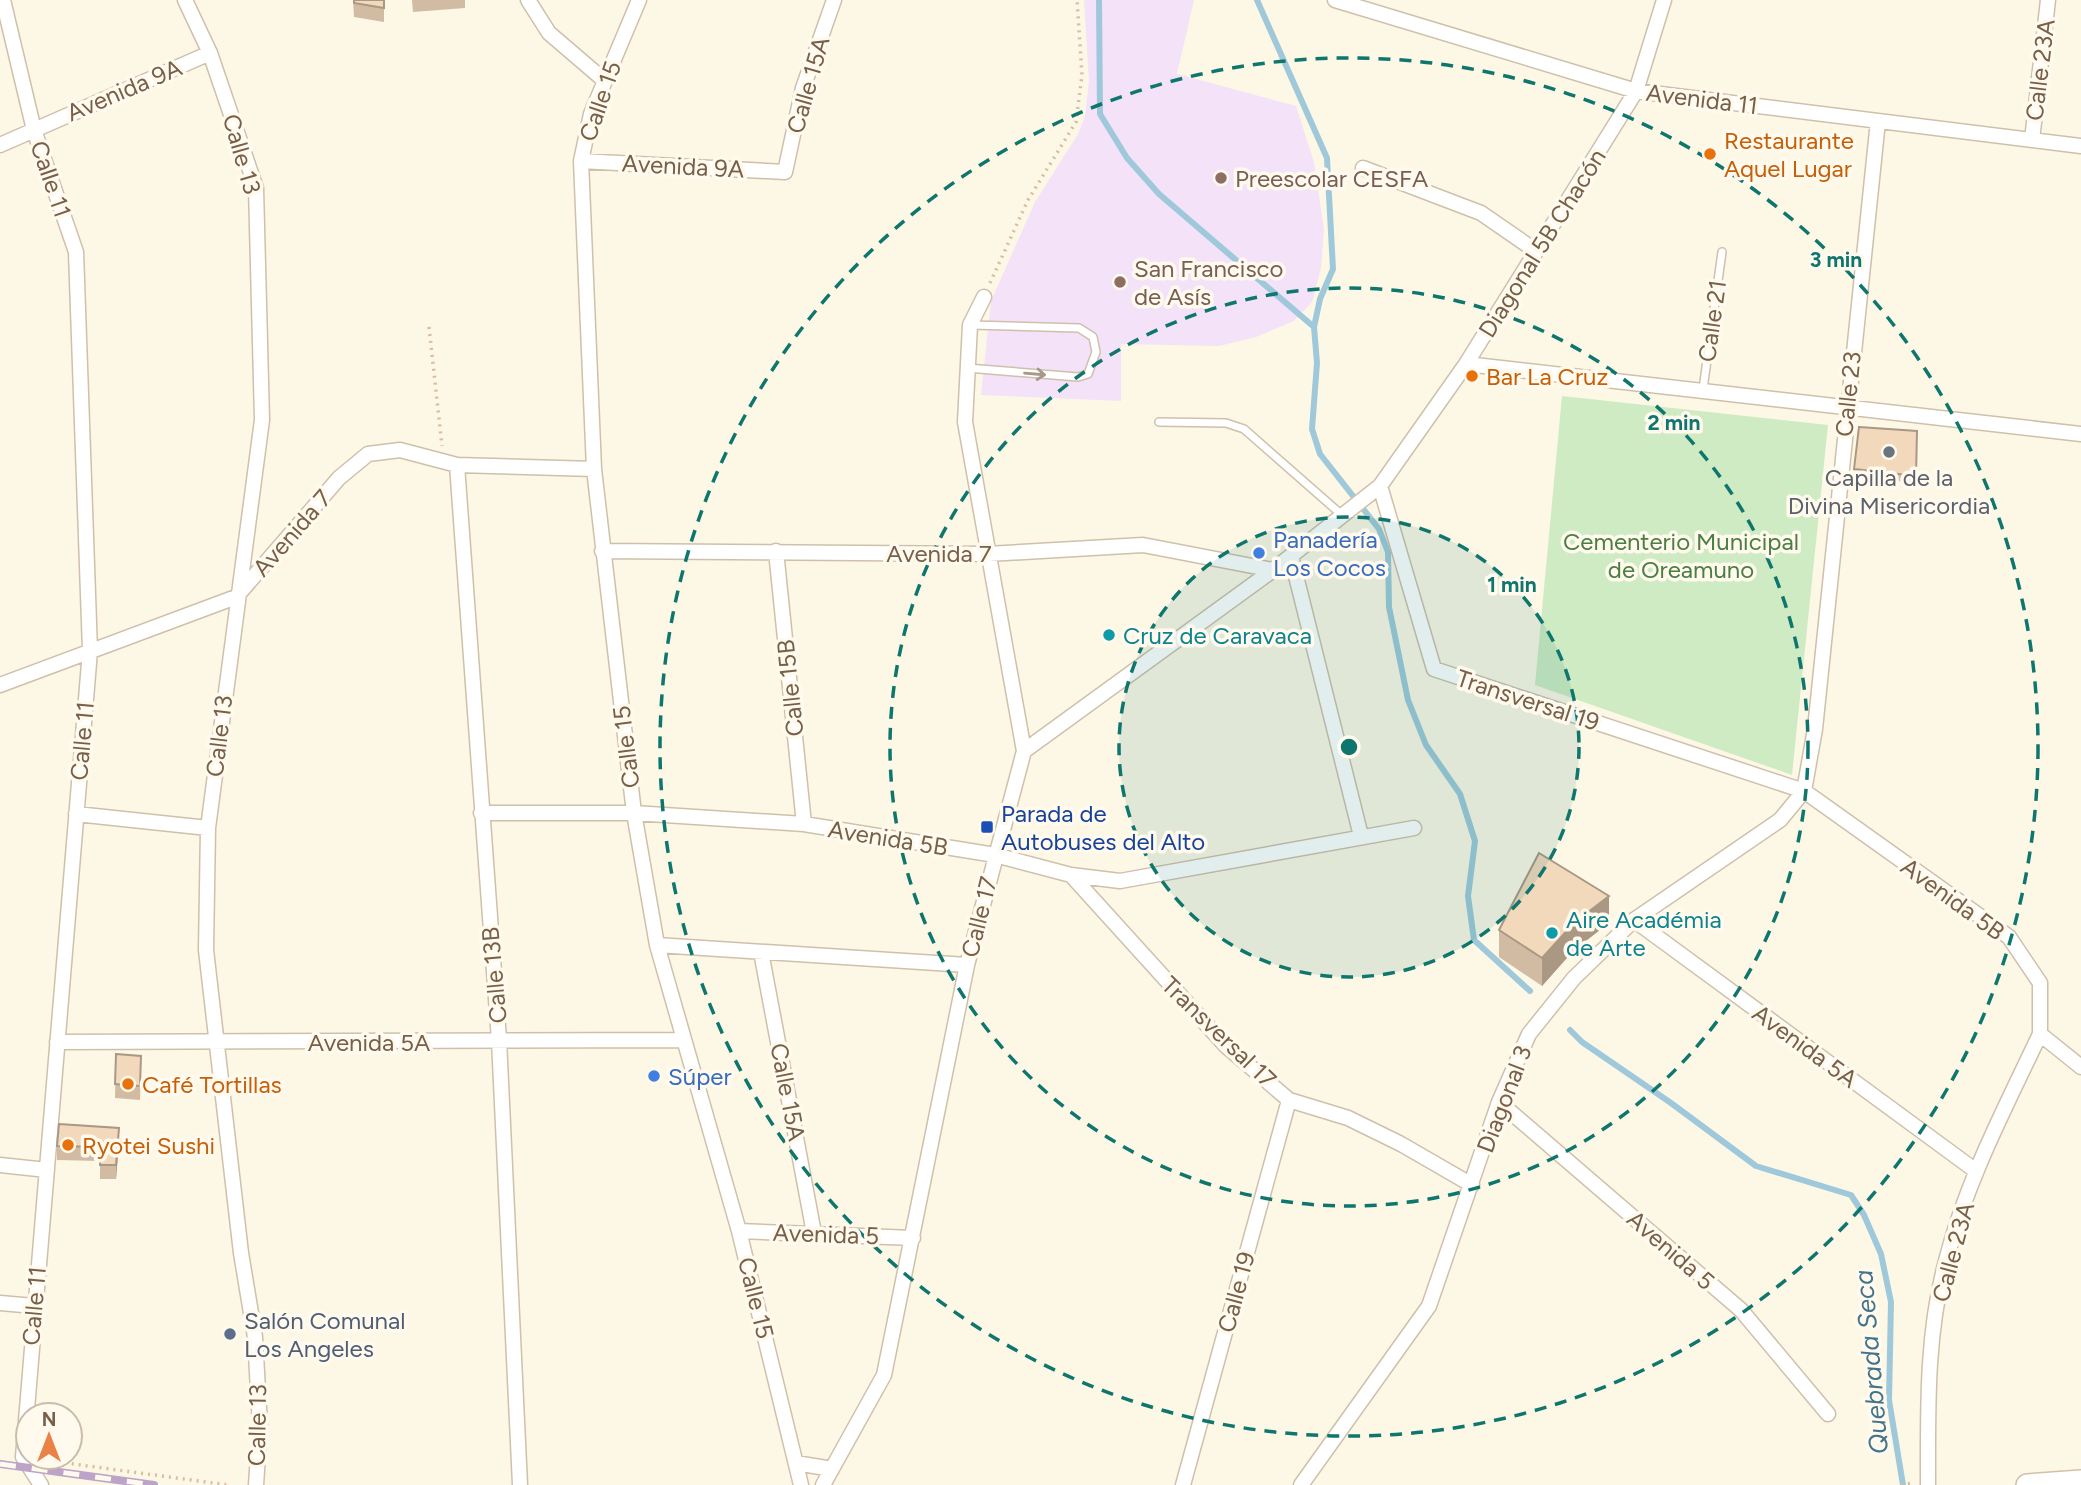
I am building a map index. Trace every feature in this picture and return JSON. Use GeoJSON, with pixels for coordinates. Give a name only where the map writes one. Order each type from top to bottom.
{"type":"FeatureCollection","features":[{"type":"Feature","properties":{"kind":"main road"},"geometry":{"type":"LineString","coordinates":[[2027,1485],[2077,1482]]}},
{"type":"Feature","properties":{"kind":"street","name":"Calle 11"},"geometry":{"type":"LineString","coordinates":[[3,0],[34,130],[76,252],[90,651],[27,1401]]}},
{"type":"Feature","properties":{"kind":"street","name":"Calle 13"},"geometry":{"type":"LineString","coordinates":[[185,0],[210,53],[256,188],[262,420],[236,597],[208,828],[206,950],[215,1042],[255,1337],[260,1426],[256,1485]]}},
{"type":"Feature","properties":{"kind":"street"},"geometry":{"type":"LineString","coordinates":[[528,0],[549,33],[605,81]]}},
{"type":"Feature","properties":{"kind":"street","name":"Calle 15"},"geometry":{"type":"LineString","coordinates":[[639,0],[591,114],[581,161],[594,469],[602,551],[634,813],[657,945],[682,1040],[739,1231],[801,1485]]}},
{"type":"Feature","properties":{"kind":"street","name":"Calle 15A"},"geometry":{"type":"LineString","coordinates":[[785,172],[803,88],[834,0]]}},
{"type":"Feature","properties":{"kind":"street","name":"Avenida 11"},"geometry":{"type":"LineString","coordinates":[[1335,0],[1636,91],[2081,146]]}},
{"type":"Feature","properties":{"kind":"street","name":"Diagonal 5B Chacón"},"geometry":{"type":"LineString","coordinates":[[1024,751],[1292,556],[1380,486],[1466,364],[1636,91],[1664,0]]}},
{"type":"Feature","properties":{"kind":"street","name":"Calle 23A"},"geometry":{"type":"LineString","coordinates":[[2032,140],[2048,0]]}},
{"type":"Feature","properties":{"kind":"street","name":"Avenida 9A"},"geometry":{"type":"LineString","coordinates":[[0,145],[210,53]]}},
{"type":"Feature","properties":{"kind":"street","name":"Calle 23"},"geometry":{"type":"LineString","coordinates":[[1804,791],[1815,729],[1878,121]]}},
{"type":"Feature","properties":{"kind":"street","name":"Avenida 9A"},"geometry":{"type":"LineString","coordinates":[[581,161],[785,172]]}},
{"type":"Feature","properties":{"kind":"street"},"geometry":{"type":"LineString","coordinates":[[1363,168],[1481,213],[1536,251]]}},
{"type":"Feature","properties":{"kind":"street","name":"Calle 17"},"geometry":{"type":"LineString","coordinates":[[823,1485],[884,1375],[967,965],[1024,751],[965,422],[970,325],[984,297]]}},
{"type":"Feature","properties":{"kind":"street"},"geometry":{"type":"LineString","coordinates":[[1466,364],[2081,434]]}},
{"type":"Feature","properties":{"kind":"street","name":"Avenida 7"},"geometry":{"type":"LineString","coordinates":[[0,685],[236,597],[339,478],[368,454],[400,450],[450,463],[594,469]]}},
{"type":"Feature","properties":{"kind":"street","name":"Calle 13B"},"geometry":{"type":"LineString","coordinates":[[450,463],[499,1040],[520,1485]]}},
{"type":"Feature","properties":{"kind":"street","name":"Transversal 19"},"geometry":{"type":"LineString","coordinates":[[1380,486],[1434,669],[1804,791]]}},
{"type":"Feature","properties":{"kind":"street","name":"Avenida 7"},"geometry":{"type":"LineString","coordinates":[[602,551],[989,554],[1143,545],[1273,570]]}},
{"type":"Feature","properties":{"kind":"street","name":"Calle 15B"},"geometry":{"type":"LineString","coordinates":[[776,551],[804,824]]}},
{"type":"Feature","properties":{"kind":"street"},"geometry":{"type":"LineString","coordinates":[[1292,556],[1361,836]]}},
{"type":"Feature","properties":{"kind":"street","name":"Diagonal 3"},"geometry":{"type":"LineString","coordinates":[[1301,1485],[1429,1306],[1499,1102],[1529,1034],[1574,978],[1634,920],[1780,820],[1804,791]]}},
{"type":"Feature","properties":{"kind":"street","name":"Avenida 5B"},"geometry":{"type":"LineString","coordinates":[[1804,791],[2009,937],[2039,983],[2039,1034]]}},
{"type":"Feature","properties":{"kind":"street","name":"Avenida 5B"},"geometry":{"type":"LineString","coordinates":[[481,813],[634,813],[804,824],[995,855],[1071,875],[1120,881],[1414,828]]}},
{"type":"Feature","properties":{"kind":"street"},"geometry":{"type":"LineString","coordinates":[[76,814],[208,828]]}},
{"type":"Feature","properties":{"kind":"street","name":"Transversal 17"},"geometry":{"type":"LineString","coordinates":[[1071,875],[1226,1046],[1289,1100],[1348,1118],[1401,1144],[1472,1185]]}},
{"type":"Feature","properties":{"kind":"street","name":"Avenida 5A"},"geometry":{"type":"LineString","coordinates":[[1634,920],[1976,1171]]}},
{"type":"Feature","properties":{"kind":"street"},"geometry":{"type":"LineString","coordinates":[[657,945],[967,965]]}},
{"type":"Feature","properties":{"kind":"street","name":"Calle 15A"},"geometry":{"type":"LineString","coordinates":[[761,952],[814,1233]]}},
{"type":"Feature","properties":{"kind":"street"},"geometry":{"type":"LineString","coordinates":[[2039,1034],[2081,1068]]}},
{"type":"Feature","properties":{"kind":"street","name":"Calle 23A"},"geometry":{"type":"LineString","coordinates":[[1928,1485],[1929,1360],[1945,1262],[1976,1171],[2039,1034]]}},
{"type":"Feature","properties":{"kind":"street","name":"Avenida 5A"},"geometry":{"type":"LineString","coordinates":[[57,1042],[682,1040]]}},
{"type":"Feature","properties":{"kind":"street","name":"Calle 19"},"geometry":{"type":"LineString","coordinates":[[1183,1485],[1289,1100]]}},
{"type":"Feature","properties":{"kind":"street","name":"Avenida 5"},"geometry":{"type":"LineString","coordinates":[[1499,1102],[1741,1310],[1828,1414]]}},
{"type":"Feature","properties":{"kind":"street"},"geometry":{"type":"LineString","coordinates":[[0,1165],[47,1170]]}},
{"type":"Feature","properties":{"kind":"street","name":"Avenida 5"},"geometry":{"type":"LineString","coordinates":[[739,1231],[913,1238]]}},
{"type":"Feature","properties":{"kind":"street"},"geometry":{"type":"LineString","coordinates":[[0,1303],[34,1306]]}},
{"type":"Feature","properties":{"kind":"street"},"geometry":{"type":"LineString","coordinates":[[796,1463],[832,1469]]}},
{"type":"Feature","properties":{"kind":"lane","name":"Calle 21"},"geometry":{"type":"LineString","coordinates":[[1703,389],[1722,252]]}},
{"type":"Feature","properties":{"kind":"lane"},"geometry":{"type":"LineString","coordinates":[[967,368],[1078,377],[1088,374],[1094,366],[1096,352],[1093,337],[1079,328],[970,325]]}},
{"type":"Feature","properties":{"kind":"lane"},"geometry":{"type":"LineString","coordinates":[[1158,422],[1226,424],[1244,429],[1342,515]]}},
{"type":"Feature","properties":{"kind":"path"},"geometry":{"type":"LineString","coordinates":[[984,297],[1028,200],[1076,122],[1082,75],[1077,0]]}},
{"type":"Feature","properties":{"kind":"path"},"geometry":{"type":"LineString","coordinates":[[429,327],[450,463]]}},
{"type":"Feature","properties":{"kind":"path"},"geometry":{"type":"LineString","coordinates":[[84,1465],[228,1485]]}},
{"type":"Feature","properties":{"kind":"path"},"geometry":{"type":"LineString","coordinates":[[1902,1485],[1912,1483]]}},
{"type":"Feature","properties":{"kind":"shaded area"},"geometry":{"type":"Polygon","coordinates":[[[1084,0],[1194,0],[1177,74],[1296,106],[1314,162],[1324,229],[1321,268],[1312,302],[1294,321],[1256,337],[1219,346],[1121,344],[1121,401],[981,395],[991,301],[1035,202],[1078,134],[1085,116],[1089,81],[1084,0]]]}},
{"type":"Feature","properties":{"kind":"green space","name":"Cementerio Municipal de Oreamuno"},"geometry":{"type":"Polygon","coordinates":[[[1562,396],[1828,425],[1792,775],[1535,685],[1562,396]]]}},
{"type":"Feature","properties":{"kind":"building"},"geometry":{"type":"Polygon","coordinates":[[[354,0],[384,0],[384,8],[354,3],[354,0]]]}},
{"type":"Feature","properties":{"kind":"building"},"geometry":{"type":"Polygon","coordinates":[[[1859,427],[1917,431],[1916,476],[1854,469],[1859,427]]]}},
{"type":"Feature","properties":{"kind":"building"},"geometry":{"type":"Polygon","coordinates":[[[1539,853],[1609,896],[1574,923],[1542,958],[1499,930],[1539,853]]]}},
{"type":"Feature","properties":{"kind":"building"},"geometry":{"type":"Polygon","coordinates":[[[116,1054],[141,1056],[140,1086],[115,1084],[116,1054]]]}},
{"type":"Feature","properties":{"kind":"building"},"geometry":{"type":"Polygon","coordinates":[[[59,1124],[119,1128],[116,1165],[100,1165],[101,1147],[57,1146],[59,1124]]]}},
{"type":"Feature","properties":{"kind":"waterway"},"geometry":{"type":"LineString","coordinates":[[1099,0],[1100,114],[1127,158],[1159,194],[1314,327]]}},
{"type":"Feature","properties":{"kind":"waterway","name":"Quebrada Seca"},"geometry":{"type":"LineString","coordinates":[[1257,0],[1327,158],[1333,269],[1320,299],[1314,327],[1317,363],[1312,429],[1320,454],[1379,529],[1388,552],[1389,607],[1408,700],[1426,745],[1460,794],[1475,841],[1468,896],[1474,940],[1530,991]]}},
{"type":"Feature","properties":{"kind":"waterway","name":"Quebrada Seca"},"geometry":{"type":"LineString","coordinates":[[1570,1030],[1582,1042],[1756,1166],[1851,1195],[1864,1215],[1881,1254],[1891,1302],[1889,1400],[1903,1485]]}},
{"type":"Feature","properties":{"kind":"railway"},"geometry":{"type":"LineString","coordinates":[[0,1464],[154,1485]]}},
{"type":"Feature","properties":{"kind":"place","name":"Restaurante Aquel Lugar"},"geometry":{"type":"Point","coordinates":[1710,154]}},
{"type":"Feature","properties":{"kind":"place","name":"Preescolar CESFA"},"geometry":{"type":"Point","coordinates":[1221,178]}},
{"type":"Feature","properties":{"kind":"place","name":"San Francisco de Asís"},"geometry":{"type":"Point","coordinates":[1120,282]}},
{"type":"Feature","properties":{"kind":"place","name":"Bar La Cruz"},"geometry":{"type":"Point","coordinates":[1472,376]}},
{"type":"Feature","properties":{"kind":"place","name":"Capilla de la Divina Misericordia"},"geometry":{"type":"Point","coordinates":[1889,452]}},
{"type":"Feature","properties":{"kind":"place","name":"Panadería Los Cocos"},"geometry":{"type":"Point","coordinates":[1259,553]}},
{"type":"Feature","properties":{"kind":"place","name":"Cruz de Caravaca"},"geometry":{"type":"Point","coordinates":[1109,635]}},
{"type":"Feature","properties":{"kind":"place","name":"Parada de Autobuses del Alto"},"geometry":{"type":"Point","coordinates":[987,827]}},
{"type":"Feature","properties":{"kind":"place","name":"Aire Académia de Arte"},"geometry":{"type":"Point","coordinates":[1552,933]}},
{"type":"Feature","properties":{"kind":"place","name":"Súper"},"geometry":{"type":"Point","coordinates":[654,1076]}},
{"type":"Feature","properties":{"kind":"place","name":"Café Tortillas"},"geometry":{"type":"Point","coordinates":[128,1084]}},
{"type":"Feature","properties":{"kind":"place","name":"Ryotei Sushi"},"geometry":{"type":"Point","coordinates":[68,1145]}},
{"type":"Feature","properties":{"kind":"place","name":"Salón Comunal Los Angeles"},"geometry":{"type":"Point","coordinates":[230,1334]}}]}
